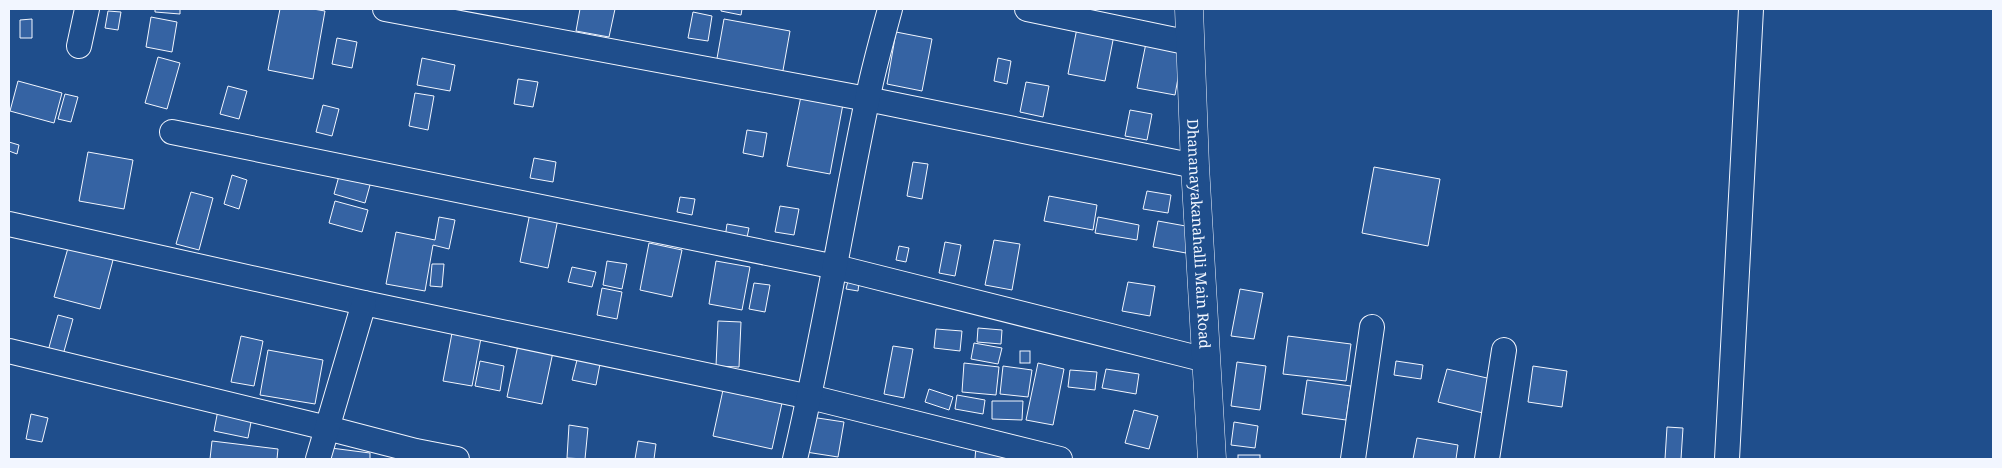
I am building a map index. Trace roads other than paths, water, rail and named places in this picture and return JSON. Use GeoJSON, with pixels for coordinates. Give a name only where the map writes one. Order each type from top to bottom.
{"type":"FeatureCollection","features":[{"type":"Feature","properties":{"kind":"street"},"geometry":{"type":"LineString","coordinates":[[79,46],[87,9]]}},
{"type":"Feature","properties":{"kind":"street"},"geometry":{"type":"LineString","coordinates":[[385,9],[867,99],[1195,166]]}},
{"type":"Feature","properties":{"kind":"street"},"geometry":{"type":"LineString","coordinates":[[795,459],[810,397],[836,267],[867,99],[890,9]]}},
{"type":"Feature","properties":{"kind":"street"},"geometry":{"type":"LineString","coordinates":[[1027,9],[1190,44]]}},
{"type":"Feature","properties":{"kind":"street","name":"Dhananayakanahalli Main Road"},"geometry":{"type":"LineString","coordinates":[[1189,9],[1195,166],[1212,459]]}},
{"type":"Feature","properties":{"kind":"street"},"geometry":{"type":"LineString","coordinates":[[1727,459],[1752,9]]}},
{"type":"Feature","properties":{"kind":"street"},"geometry":{"type":"LineString","coordinates":[[172,132],[836,267],[1206,360]]}},
{"type":"Feature","properties":{"kind":"street"},"geometry":{"type":"LineString","coordinates":[[9,224],[810,397],[1060,459]]}},
{"type":"Feature","properties":{"kind":"street"},"geometry":{"type":"LineString","coordinates":[[318,459],[364,302]]}},
{"type":"Feature","properties":{"kind":"street"},"geometry":{"type":"LineString","coordinates":[[1353,459],[1372,326]]}},
{"type":"Feature","properties":{"kind":"street"},"geometry":{"type":"LineString","coordinates":[[1488,459],[1504,350]]}},
{"type":"Feature","properties":{"kind":"street"},"geometry":{"type":"LineString","coordinates":[[9,351],[416,451],[457,459]]}}]}
